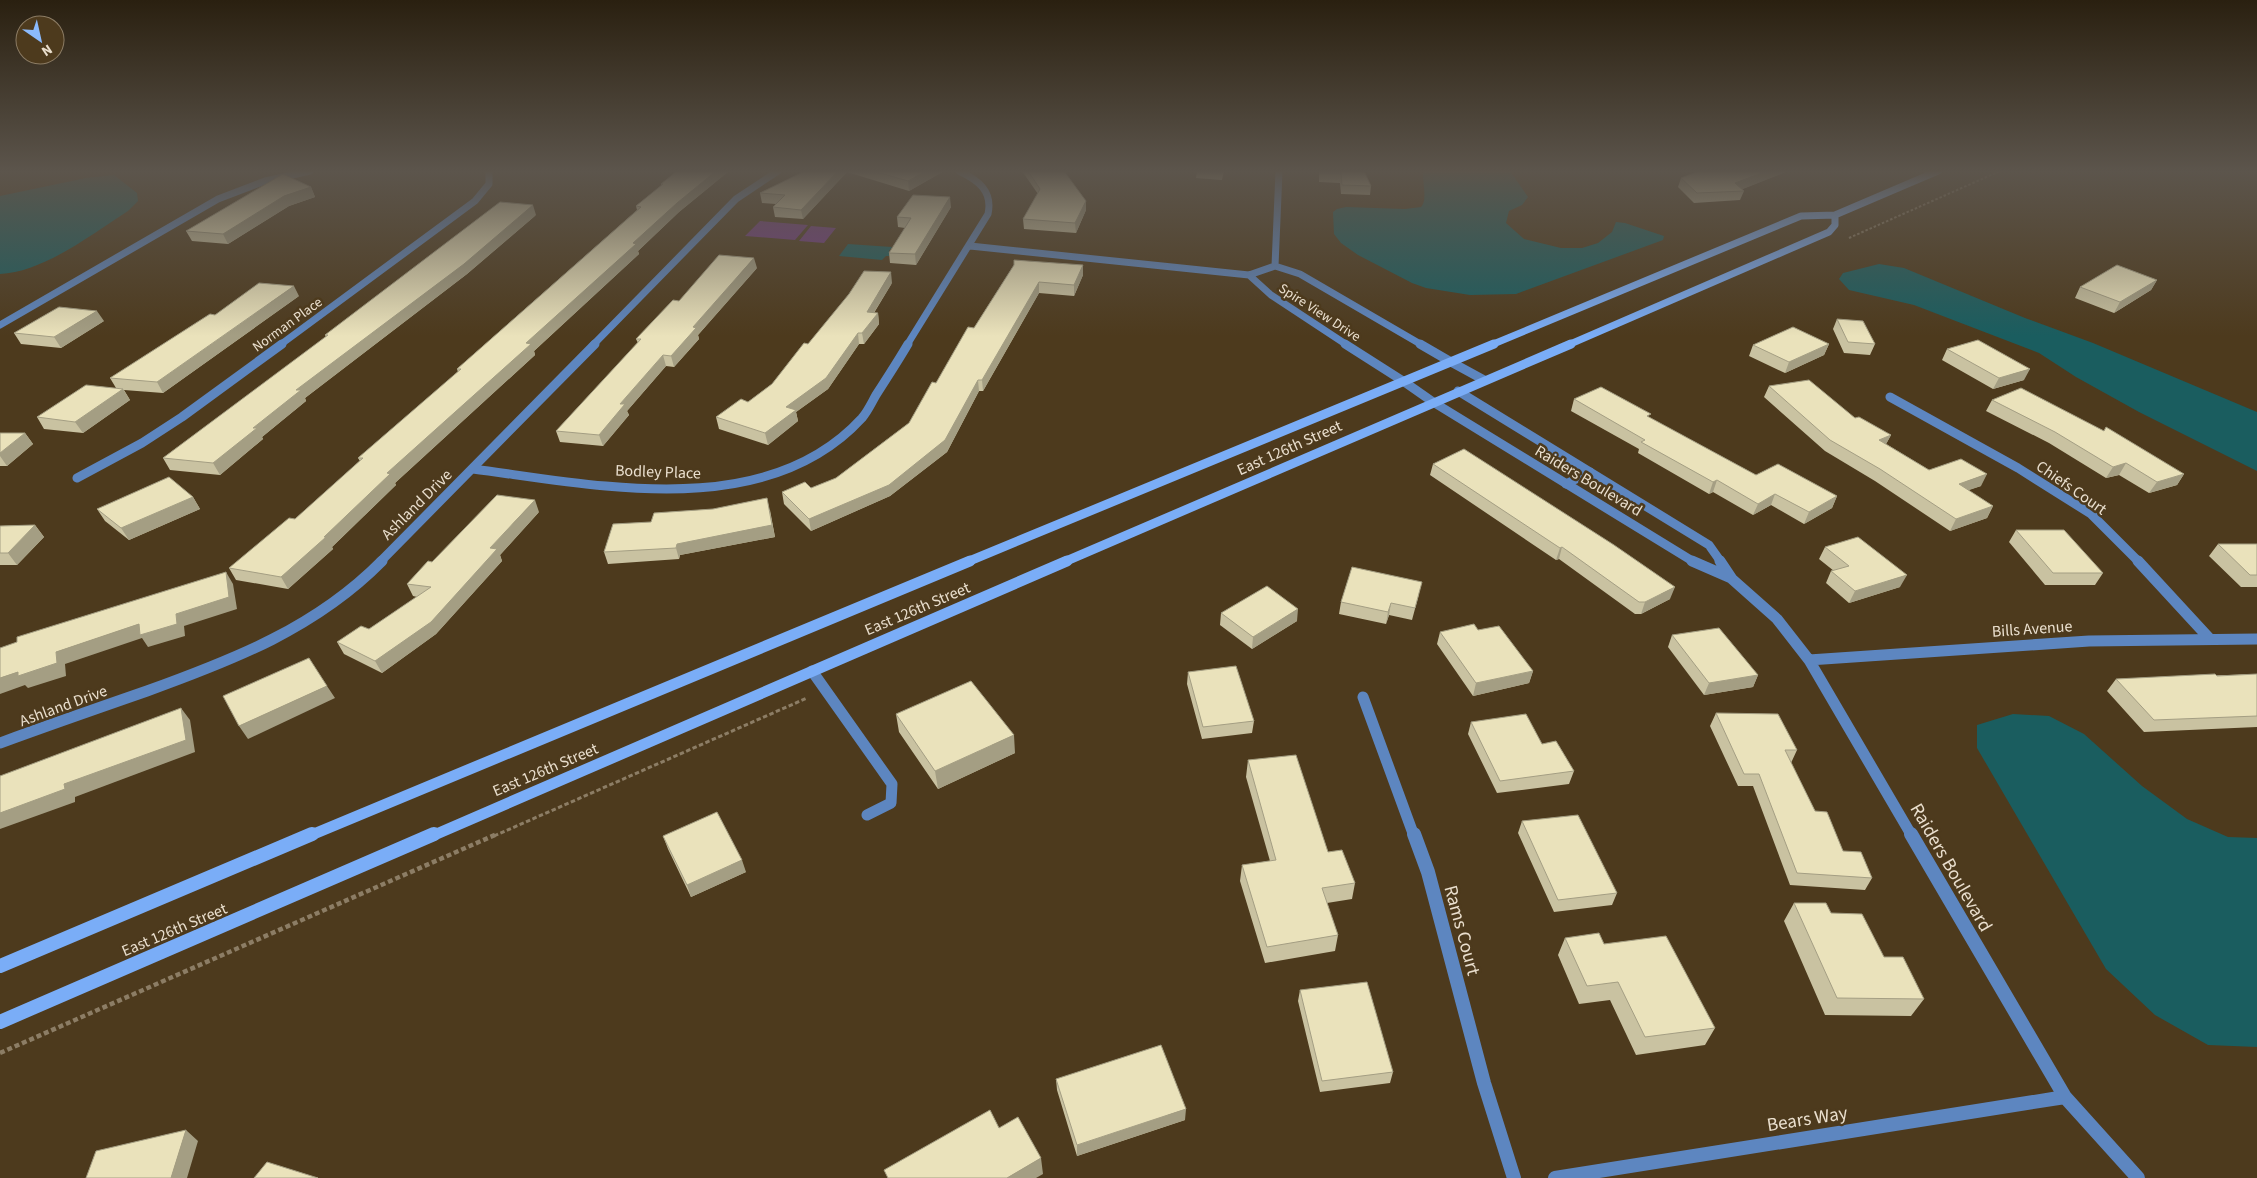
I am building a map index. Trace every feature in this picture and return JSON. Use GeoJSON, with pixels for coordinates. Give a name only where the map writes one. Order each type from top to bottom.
{"type":"FeatureCollection","features":[{"type":"Feature","properties":{"kind":"main road","name":"East 126th Street"},"geometry":{"type":"LineString","coordinates":[[0,966],[1777,226]]}},
{"type":"Feature","properties":{"kind":"main road","name":"East 126th Street"},"geometry":{"type":"LineString","coordinates":[[0,1022],[1829,232],[1834,226]]}},
{"type":"Feature","properties":{"kind":"street"},"geometry":{"type":"LineString","coordinates":[[0,325],[171,226]]}},
{"type":"Feature","properties":{"kind":"street","name":"Norman Place"},"geometry":{"type":"LineString","coordinates":[[77,478],[142,443],[182,418],[441,226]]}},
{"type":"Feature","properties":{"kind":"street","name":"Ashland Drive"},"geometry":{"type":"LineString","coordinates":[[0,743],[226,663],[292,632],[316,617],[352,590],[710,226]]}},
{"type":"Feature","properties":{"kind":"street","name":"Bodley Place"},"geometry":{"type":"LineString","coordinates":[[473,469],[634,488],[677,490],[701,489],[755,480],[792,467],[824,451],[850,432],[863,417],[981,226]]}},
{"type":"Feature","properties":{"kind":"street","name":"Spire View Drive"},"geometry":{"type":"LineString","coordinates":[[1275,266],[1277,226]]}},
{"type":"Feature","properties":{"kind":"street"},"geometry":{"type":"LineString","coordinates":[[970,246],[1249,275]]}},
{"type":"Feature","properties":{"kind":"street","name":"Spire View Drive"},"geometry":{"type":"LineString","coordinates":[[1433,402],[1272,295],[1249,275],[1275,266],[1300,274],[1484,380]]}},
{"type":"Feature","properties":{"kind":"street","name":"Raiders Boulevard"},"geometry":{"type":"LineString","coordinates":[[1458,391],[1709,545],[1732,578],[1777,619],[1809,660],[2065,1097],[2138,1178]]}},
{"type":"Feature","properties":{"kind":"street","name":"Chiefs Court"},"geometry":{"type":"LineString","coordinates":[[1890,397],[2018,468],[2091,514],[2209,638]]}},
{"type":"Feature","properties":{"kind":"street","name":"Raiders Boulevard"},"geometry":{"type":"LineString","coordinates":[[1433,402],[1692,562],[1732,578]]}},
{"type":"Feature","properties":{"kind":"street"},"geometry":{"type":"LineString","coordinates":[[1566,484],[1590,472]]}},
{"type":"Feature","properties":{"kind":"street","name":"Bills Avenue"},"geometry":{"type":"LineString","coordinates":[[1809,660],[2058,641],[2257,639]]}},
{"type":"Feature","properties":{"kind":"street"},"geometry":{"type":"LineString","coordinates":[[812,671],[892,784],[892,803],[867,815]]}},
{"type":"Feature","properties":{"kind":"street","name":"Rams Court"},"geometry":{"type":"LineString","coordinates":[[1363,697],[1428,872],[1484,1083],[1514,1178]]}},
{"type":"Feature","properties":{"kind":"street","name":"Bears Way"},"geometry":{"type":"LineString","coordinates":[[1555,1178],[2065,1097]]}},
{"type":"Feature","properties":{"kind":"shaded area"},"geometry":{"type":"Polygon","coordinates":[[[755,226],[807,226],[795,240],[745,236],[755,226]]]}},
{"type":"Feature","properties":{"kind":"shaded area"},"geometry":{"type":"Polygon","coordinates":[[[811,226],[836,228],[824,243],[799,241],[811,226]]]}},
{"type":"Feature","properties":{"kind":"water"},"geometry":{"type":"Polygon","coordinates":[[[0,226],[106,226],[83,241],[34,267],[0,274],[0,226]]]}},
{"type":"Feature","properties":{"kind":"water"},"geometry":{"type":"Polygon","coordinates":[[[1334,226],[1509,226],[1524,239],[1561,248],[1582,248],[1598,243],[1612,232],[1614,226],[1634,226],[1664,236],[1663,240],[1516,294],[1470,295],[1426,288],[1412,283],[1358,255],[1341,243],[1334,234],[1334,226]]]}},
{"type":"Feature","properties":{"kind":"water"},"geometry":{"type":"Polygon","coordinates":[[[848,244],[892,247],[889,251],[889,256],[882,260],[839,256],[848,244]]]}},
{"type":"Feature","properties":{"kind":"water"},"geometry":{"type":"Polygon","coordinates":[[[1879,264],[1904,268],[2025,318],[2093,343],[2257,412],[2257,471],[2139,412],[2076,377],[2039,353],[1914,305],[1849,290],[1839,279],[1843,273],[1879,264]]]}},
{"type":"Feature","properties":{"kind":"water"},"geometry":{"type":"Polygon","coordinates":[[[2013,714],[2049,716],[2084,734],[2142,786],[2187,819],[2228,837],[2257,838],[2257,1047],[2208,1045],[2155,1015],[2106,969],[1977,748],[1977,725],[2013,714]]]}},
{"type":"Feature","properties":{"kind":"building"},"geometry":{"type":"Polygon","coordinates":[[[195,226],[236,226],[223,234],[186,231],[195,226]]]}},
{"type":"Feature","properties":{"kind":"building"},"geometry":{"type":"Polygon","coordinates":[[[468,226],[508,226],[464,264],[296,390],[301,390],[213,463],[163,458],[328,335],[325,335],[468,226]]]}},
{"type":"Feature","properties":{"kind":"building"},"geometry":{"type":"Polygon","coordinates":[[[619,226],[652,226],[633,243],[636,244],[526,343],[531,344],[387,473],[390,474],[324,537],[326,537],[281,577],[229,568],[289,518],[295,519],[363,458],[358,458],[461,369],[457,369],[619,226]]]}},
{"type":"Feature","properties":{"kind":"building"},"geometry":{"type":"Polygon","coordinates":[[[906,226],[932,226],[915,254],[889,253],[906,226]]]}},
{"type":"Feature","properties":{"kind":"building"},"geometry":{"type":"Polygon","coordinates":[[[719,255],[754,258],[693,327],[696,328],[671,356],[663,355],[620,404],[625,404],[599,435],[556,431],[641,339],[636,339],[673,300],[679,301],[719,255]]]}},
{"type":"Feature","properties":{"kind":"building"},"geometry":{"type":"Polygon","coordinates":[[[1014,260],[1083,265],[1074,285],[1039,282],[982,380],[978,380],[945,440],[889,485],[809,519],[782,492],[805,482],[811,488],[836,478],[909,423],[932,382],[936,383],[968,327],[974,328],[1014,265],[1014,260]]]}},
{"type":"Feature","properties":{"kind":"building"},"geometry":{"type":"Polygon","coordinates":[[[2117,265],[2157,280],[2120,302],[2080,287],[2117,265]]]}},
{"type":"Feature","properties":{"kind":"building"},"geometry":{"type":"Polygon","coordinates":[[[864,271],[891,272],[867,312],[878,313],[862,333],[858,333],[826,378],[786,407],[796,410],[765,433],[716,417],[741,399],[748,402],[772,384],[804,343],[808,344],[849,294],[864,271]]]}},
{"type":"Feature","properties":{"kind":"building"},"geometry":{"type":"Polygon","coordinates":[[[259,283],[294,286],[157,382],[110,378],[210,314],[215,315],[259,283]]]}},
{"type":"Feature","properties":{"kind":"building"},"geometry":{"type":"Polygon","coordinates":[[[59,307],[97,311],[54,337],[14,333],[59,307]]]}},
{"type":"Feature","properties":{"kind":"building"},"geometry":{"type":"Polygon","coordinates":[[[1837,319],[1863,321],[1875,344],[1848,342],[1837,319]]]}},
{"type":"Feature","properties":{"kind":"building"},"geometry":{"type":"Polygon","coordinates":[[[1793,327],[1829,344],[1789,362],[1753,345],[1793,327]]]}},
{"type":"Feature","properties":{"kind":"building"},"geometry":{"type":"Polygon","coordinates":[[[1978,340],[2030,369],[1999,378],[1947,349],[1978,340]]]}},
{"type":"Feature","properties":{"kind":"building"},"geometry":{"type":"Polygon","coordinates":[[[1809,380],[1855,418],[1859,417],[1891,435],[1879,440],[1929,470],[1961,459],[1987,474],[1959,484],[1993,506],[1956,519],[1880,469],[1830,440],[1769,386],[1809,380]]]}},
{"type":"Feature","properties":{"kind":"building"},"geometry":{"type":"Polygon","coordinates":[[[86,385],[123,389],[75,422],[37,417],[86,385]]]}},
{"type":"Feature","properties":{"kind":"building"},"geometry":{"type":"Polygon","coordinates":[[[1601,387],[1651,414],[1647,416],[1756,475],[1778,464],[1837,496],[1809,512],[1775,494],[1758,504],[1717,480],[1713,482],[1641,442],[1645,440],[1574,399],[1601,387]]]}},
{"type":"Feature","properties":{"kind":"building"},"geometry":{"type":"Polygon","coordinates":[[[2021,388],[2104,431],[2106,427],[2184,474],[2157,482],[2126,463],[2113,467],[2055,432],[1992,400],[2021,388]]]}},
{"type":"Feature","properties":{"kind":"building"},"geometry":{"type":"Polygon","coordinates":[[[0,433],[25,433],[0,453],[0,433]]]}},
{"type":"Feature","properties":{"kind":"building"},"geometry":{"type":"Polygon","coordinates":[[[1464,449],[1614,545],[1675,587],[1645,602],[1639,602],[1562,547],[1560,548],[1433,464],[1464,449]]]}},
{"type":"Feature","properties":{"kind":"building"},"geometry":{"type":"Polygon","coordinates":[[[169,477],[193,497],[121,528],[97,509],[169,477]]]}},
{"type":"Feature","properties":{"kind":"building"},"geometry":{"type":"Polygon","coordinates":[[[497,495],[535,500],[490,548],[497,549],[431,622],[375,661],[337,642],[361,626],[369,629],[431,587],[407,584],[428,561],[432,562],[497,495]]]}},
{"type":"Feature","properties":{"kind":"building"},"geometry":{"type":"Polygon","coordinates":[[[767,498],[772,525],[677,544],[676,548],[604,552],[613,524],[651,522],[654,513],[713,509],[767,498]]]}},
{"type":"Feature","properties":{"kind":"building"},"geometry":{"type":"Polygon","coordinates":[[[35,525],[8,553],[0,553],[0,526],[35,525]]]}},
{"type":"Feature","properties":{"kind":"building"},"geometry":{"type":"Polygon","coordinates":[[[2016,530],[2064,530],[2103,573],[2053,573],[2016,530]]]}},
{"type":"Feature","properties":{"kind":"building"},"geometry":{"type":"Polygon","coordinates":[[[1858,537],[1907,575],[1855,591],[1831,571],[1849,566],[1825,547],[1858,537]]]}},
{"type":"Feature","properties":{"kind":"building"},"geometry":{"type":"Polygon","coordinates":[[[2218,544],[2257,544],[2257,575],[2250,575],[2218,544]]]}},
{"type":"Feature","properties":{"kind":"building"},"geometry":{"type":"Polygon","coordinates":[[[1352,567],[1422,582],[1415,608],[1391,603],[1388,612],[1341,602],[1352,567]]]}},
{"type":"Feature","properties":{"kind":"building"},"geometry":{"type":"Polygon","coordinates":[[[226,572],[229,597],[176,614],[177,624],[140,635],[139,624],[56,652],[57,663],[18,676],[18,672],[0,678],[0,648],[17,642],[17,637],[226,572]]]}},
{"type":"Feature","properties":{"kind":"building"},"geometry":{"type":"Polygon","coordinates":[[[1267,586],[1298,609],[1253,637],[1221,613],[1267,586]]]}},
{"type":"Feature","properties":{"kind":"building"},"geometry":{"type":"Polygon","coordinates":[[[1474,624],[1478,630],[1499,626],[1533,671],[1476,683],[1440,632],[1474,624]]]}},
{"type":"Feature","properties":{"kind":"building"},"geometry":{"type":"Polygon","coordinates":[[[1719,628],[1758,675],[1709,683],[1672,635],[1719,628]]]}},
{"type":"Feature","properties":{"kind":"building"},"geometry":{"type":"Polygon","coordinates":[[[309,658],[327,686],[239,726],[223,696],[309,658]]]}},
{"type":"Feature","properties":{"kind":"building"},"geometry":{"type":"Polygon","coordinates":[[[1236,666],[1254,721],[1203,727],[1188,672],[1236,666]]]}},
{"type":"Feature","properties":{"kind":"building"},"geometry":{"type":"Polygon","coordinates":[[[2215,674],[2217,676],[2257,674],[2257,716],[2154,720],[2116,679],[2215,674]]]}},
{"type":"Feature","properties":{"kind":"building"},"geometry":{"type":"Polygon","coordinates":[[[971,681],[1014,735],[935,771],[896,714],[971,681]]]}},
{"type":"Feature","properties":{"kind":"building"},"geometry":{"type":"Polygon","coordinates":[[[181,708],[186,740],[64,784],[65,789],[0,813],[0,776],[181,708]]]}},
{"type":"Feature","properties":{"kind":"building"},"geometry":{"type":"Polygon","coordinates":[[[1716,713],[1778,714],[1797,750],[1785,750],[1815,811],[1827,812],[1843,851],[1861,852],[1872,878],[1797,873],[1759,774],[1744,774],[1716,713]]]}},
{"type":"Feature","properties":{"kind":"building"},"geometry":{"type":"Polygon","coordinates":[[[1526,714],[1542,744],[1556,741],[1574,771],[1500,781],[1471,722],[1526,714]]]}},
{"type":"Feature","properties":{"kind":"building"},"geometry":{"type":"Polygon","coordinates":[[[1296,755],[1328,852],[1342,850],[1355,883],[1322,888],[1338,935],[1267,947],[1242,865],[1276,860],[1248,760],[1296,755]]]}},
{"type":"Feature","properties":{"kind":"building"},"geometry":{"type":"Polygon","coordinates":[[[717,812],[742,860],[687,885],[663,836],[717,812]]]}},
{"type":"Feature","properties":{"kind":"building"},"geometry":{"type":"Polygon","coordinates":[[[1578,815],[1617,893],[1558,900],[1522,821],[1578,815]]]}},
{"type":"Feature","properties":{"kind":"building"},"geometry":{"type":"Polygon","coordinates":[[[1794,903],[1826,903],[1831,913],[1862,914],[1884,957],[1903,957],[1924,999],[1837,998],[1794,903]]]}},
{"type":"Feature","properties":{"kind":"building"},"geometry":{"type":"Polygon","coordinates":[[[1599,933],[1604,944],[1666,936],[1715,1028],[1645,1037],[1618,982],[1587,986],[1565,938],[1599,933]]]}},
{"type":"Feature","properties":{"kind":"building"},"geometry":{"type":"Polygon","coordinates":[[[1367,982],[1393,1072],[1322,1081],[1300,990],[1367,982]]]}},
{"type":"Feature","properties":{"kind":"building"},"geometry":{"type":"Polygon","coordinates":[[[1161,1045],[1186,1109],[1077,1145],[1056,1079],[1161,1045]]]}},
{"type":"Feature","properties":{"kind":"building"},"geometry":{"type":"Polygon","coordinates":[[[990,1110],[999,1128],[1018,1117],[1041,1158],[1007,1178],[888,1178],[884,1170],[990,1110]]]}},
{"type":"Feature","properties":{"kind":"building"},"geometry":{"type":"Polygon","coordinates":[[[186,1130],[171,1178],[86,1178],[96,1151],[186,1130]]]}},
{"type":"Feature","properties":{"kind":"building"},"geometry":{"type":"Polygon","coordinates":[[[267,1162],[318,1178],[254,1178],[267,1162]]]}}]}
